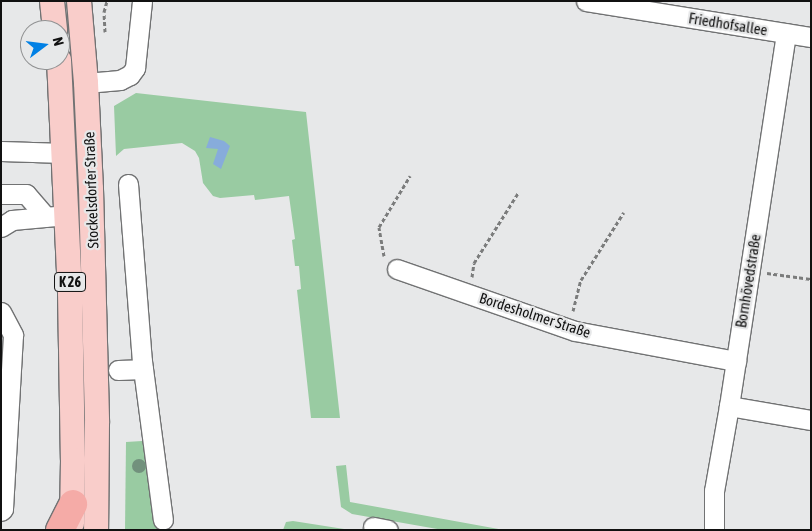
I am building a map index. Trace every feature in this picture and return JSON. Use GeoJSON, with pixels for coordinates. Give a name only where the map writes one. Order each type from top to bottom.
{"type":"FeatureCollection","features":[{"type":"Feature","properties":{"kind":"highway"},"geometry":{"type":"LineString","coordinates":[[60,530],[72,517]]}},
{"type":"Feature","properties":{"kind":"main road"},"geometry":{"type":"LineString","coordinates":[[52,1],[54,20]]}},
{"type":"Feature","properties":{"kind":"main road","name":"Stockelsdorfer Straße"},"geometry":{"type":"LineString","coordinates":[[80,3],[86,83],[95,320],[96,530]]}},
{"type":"Feature","properties":{"kind":"main road","name":"Stockelsdorfer Straße"},"geometry":{"type":"LineString","coordinates":[[60,70],[64,153],[56,216],[72,517]]}},
{"type":"Feature","properties":{"kind":"street"},"geometry":{"type":"LineString","coordinates":[[86,83],[120,80],[130,75],[135,68],[142,1]]}},
{"type":"Feature","properties":{"kind":"street","name":"Friedhofsallee"},"geometry":{"type":"LineString","coordinates":[[586,1],[811,37]]}},
{"type":"Feature","properties":{"kind":"street","name":"Bornhövedstraße"},"geometry":{"type":"LineString","coordinates":[[714,530],[714,491],[729,406],[786,33]]}},
{"type":"Feature","properties":{"kind":"street"},"geometry":{"type":"LineString","coordinates":[[1,151],[64,153]]}},
{"type":"Feature","properties":{"kind":"street"},"geometry":{"type":"LineString","coordinates":[[128,184],[143,369],[163,520]]}},
{"type":"Feature","properties":{"kind":"street"},"geometry":{"type":"LineString","coordinates":[[1,194],[26,194],[56,216]]}},
{"type":"Feature","properties":{"kind":"street"},"geometry":{"type":"LineString","coordinates":[[1,227],[12,220],[56,216]]}},
{"type":"Feature","properties":{"kind":"street","name":"Bordesholmer Straße"},"geometry":{"type":"LineString","coordinates":[[396,269],[569,329],[736,361]]}},
{"type":"Feature","properties":{"kind":"street"},"geometry":{"type":"LineString","coordinates":[[1,312],[13,335],[3,476],[3,509],[1,511]]}},
{"type":"Feature","properties":{"kind":"street"},"geometry":{"type":"LineString","coordinates":[[118,370],[143,369]]}},
{"type":"Feature","properties":{"kind":"street"},"geometry":{"type":"LineString","coordinates":[[729,406],[811,420]]}},
{"type":"Feature","properties":{"kind":"path"},"geometry":{"type":"LineString","coordinates":[[396,269],[386,266],[379,227],[410,176]]}},
{"type":"Feature","properties":{"kind":"path"},"geometry":{"type":"LineString","coordinates":[[469,294],[474,263],[518,193]]}},
{"type":"Feature","properties":{"kind":"path"},"geometry":{"type":"LineString","coordinates":[[569,329],[581,280],[624,212]]}},
{"type":"Feature","properties":{"kind":"path"},"geometry":{"type":"LineString","coordinates":[[750,270],[811,280]]}},
{"type":"Feature","properties":{"kind":"green space"},"geometry":{"type":"Polygon","coordinates":[[[136,93],[306,112],[340,418],[311,418],[297,290],[301,289],[299,266],[295,266],[292,240],[295,239],[289,196],[255,200],[254,195],[220,198],[213,196],[203,183],[199,158],[195,151],[182,143],[124,149],[116,156],[114,106],[136,93]]]}},
{"type":"Feature","properties":{"kind":"green space"},"geometry":{"type":"Polygon","coordinates":[[[126,442],[146,442],[159,530],[125,530],[126,442]]]}},
{"type":"Feature","properties":{"kind":"green space"},"geometry":{"type":"Polygon","coordinates":[[[346,465],[350,502],[504,530],[443,530],[352,514],[341,507],[336,466],[346,465]]]}},
{"type":"Feature","properties":{"kind":"green space"},"geometry":{"type":"Polygon","coordinates":[[[293,521],[346,530],[283,530],[286,522],[293,521]]]}},
{"type":"Feature","properties":{"kind":"water"},"geometry":{"type":"Polygon","coordinates":[[[210,137],[224,141],[230,146],[221,169],[213,164],[218,149],[206,148],[210,137]]]}}]}
